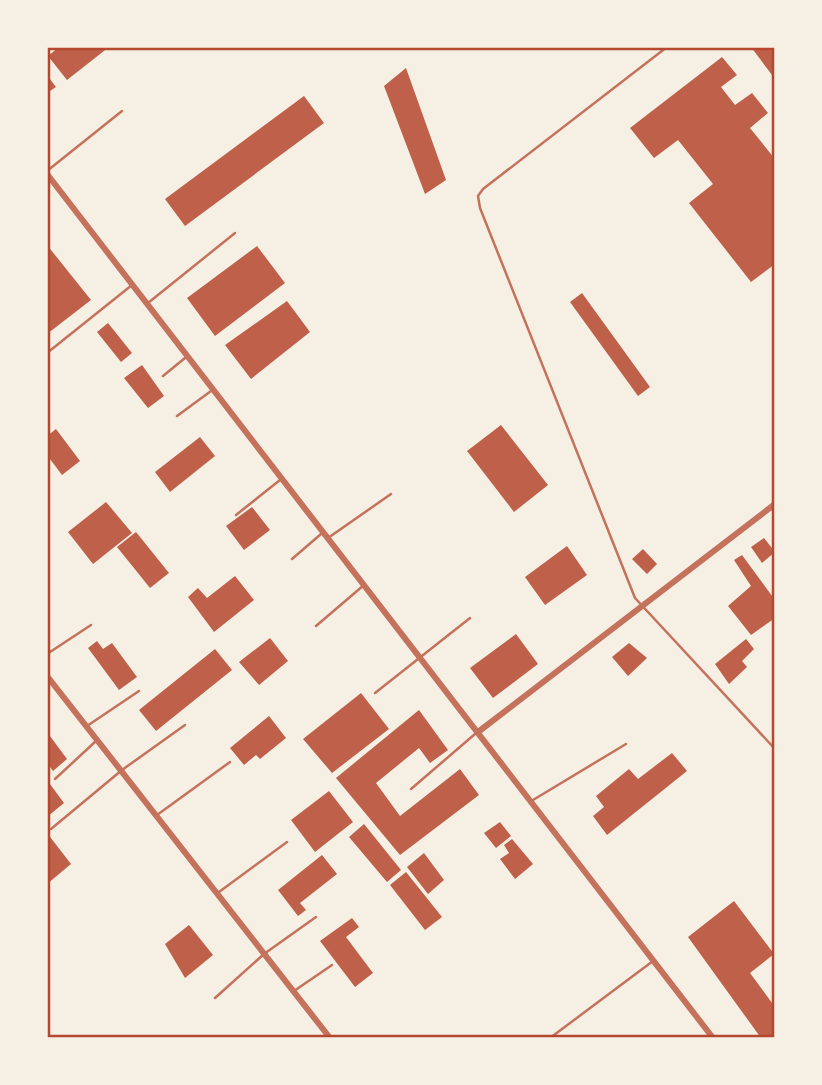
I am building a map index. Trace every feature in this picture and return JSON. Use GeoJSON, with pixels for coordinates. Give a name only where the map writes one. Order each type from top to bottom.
{"type":"FeatureCollection","features":[{"type":"Feature","properties":{"kind":"street"},"geometry":{"type":"LineString","coordinates":[[47,172],[713,1038]]}},
{"type":"Feature","properties":{"kind":"street"},"geometry":{"type":"LineString","coordinates":[[478,733],[775,504]]}},
{"type":"Feature","properties":{"kind":"street"},"geometry":{"type":"LineString","coordinates":[[47,676],[330,1038]]}},
{"type":"Feature","properties":{"kind":"lane"},"geometry":{"type":"LineString","coordinates":[[667,47],[483,189],[478,196],[480,208],[630,586],[642,606],[775,749]]}},
{"type":"Feature","properties":{"kind":"lane"},"geometry":{"type":"LineString","coordinates":[[47,172],[122,111]]}},
{"type":"Feature","properties":{"kind":"lane"},"geometry":{"type":"LineString","coordinates":[[147,304],[236,233]]}},
{"type":"Feature","properties":{"kind":"lane"},"geometry":{"type":"LineString","coordinates":[[47,353],[133,284]]}},
{"type":"Feature","properties":{"kind":"lane"},"geometry":{"type":"LineString","coordinates":[[163,376],[188,356]]}},
{"type":"Feature","properties":{"kind":"lane"},"geometry":{"type":"LineString","coordinates":[[177,416],[214,390]]}},
{"type":"Feature","properties":{"kind":"lane"},"geometry":{"type":"LineString","coordinates":[[236,515],[282,478]]}},
{"type":"Feature","properties":{"kind":"lane"},"geometry":{"type":"LineString","coordinates":[[292,559],[391,494]]}},
{"type":"Feature","properties":{"kind":"lane"},"geometry":{"type":"LineString","coordinates":[[316,626],[364,585]]}},
{"type":"Feature","properties":{"kind":"lane"},"geometry":{"type":"LineString","coordinates":[[375,693],[470,618]]}},
{"type":"Feature","properties":{"kind":"lane"},"geometry":{"type":"LineString","coordinates":[[47,654],[91,625]]}},
{"type":"Feature","properties":{"kind":"lane"},"geometry":{"type":"LineString","coordinates":[[87,726],[139,691]]}},
{"type":"Feature","properties":{"kind":"lane"},"geometry":{"type":"LineString","coordinates":[[51,829],[122,770],[185,725]]}},
{"type":"Feature","properties":{"kind":"lane"},"geometry":{"type":"LineString","coordinates":[[411,789],[478,733]]}},
{"type":"Feature","properties":{"kind":"lane"},"geometry":{"type":"LineString","coordinates":[[55,779],[98,740]]}},
{"type":"Feature","properties":{"kind":"lane"},"geometry":{"type":"LineString","coordinates":[[531,802],[626,744]]}},
{"type":"Feature","properties":{"kind":"lane"},"geometry":{"type":"LineString","coordinates":[[157,816],[230,762]]}},
{"type":"Feature","properties":{"kind":"lane"},"geometry":{"type":"LineString","coordinates":[[218,894],[287,842]]}},
{"type":"Feature","properties":{"kind":"lane"},"geometry":{"type":"LineString","coordinates":[[215,998],[264,954],[316,917]]}},
{"type":"Feature","properties":{"kind":"lane"},"geometry":{"type":"LineString","coordinates":[[550,1038],[653,961]]}},
{"type":"Feature","properties":{"kind":"lane"},"geometry":{"type":"LineString","coordinates":[[293,991],[332,965]]}},
{"type":"Feature","properties":{"kind":"building"},"geometry":{"type":"Polygon","coordinates":[[[59,47],[109,47],[67,80],[48,56],[59,47]]]}},
{"type":"Feature","properties":{"kind":"building"},"geometry":{"type":"Polygon","coordinates":[[[751,47],[775,47],[775,79],[751,47]]]}},
{"type":"Feature","properties":{"kind":"building"},"geometry":{"type":"Polygon","coordinates":[[[722,57],[737,75],[721,87],[735,105],[752,93],[768,113],[750,128],[775,159],[775,264],[751,282],[689,203],[713,184],[678,140],[654,158],[630,128],[722,57]]]}},
{"type":"Feature","properties":{"kind":"building"},"geometry":{"type":"Polygon","coordinates":[[[406,68],[446,180],[425,194],[384,86],[406,68]]]}},
{"type":"Feature","properties":{"kind":"building"},"geometry":{"type":"Polygon","coordinates":[[[47,75],[56,87],[47,93],[47,75]]]}},
{"type":"Feature","properties":{"kind":"building"},"geometry":{"type":"Polygon","coordinates":[[[304,96],[324,123],[185,226],[165,199],[304,96]]]}},
{"type":"Feature","properties":{"kind":"building"},"geometry":{"type":"Polygon","coordinates":[[[47,245],[91,300],[47,334],[47,245]]]}},
{"type":"Feature","properties":{"kind":"building"},"geometry":{"type":"Polygon","coordinates":[[[257,246],[285,283],[215,336],[187,298],[257,246]]]}},
{"type":"Feature","properties":{"kind":"building"},"geometry":{"type":"Polygon","coordinates":[[[582,293],[650,387],[638,396],[570,302],[582,293]]]}},
{"type":"Feature","properties":{"kind":"building"},"geometry":{"type":"Polygon","coordinates":[[[287,301],[310,332],[251,379],[225,345],[287,301]]]}},
{"type":"Feature","properties":{"kind":"building"},"geometry":{"type":"Polygon","coordinates":[[[108,323],[132,353],[121,362],[97,332],[108,323]]]}},
{"type":"Feature","properties":{"kind":"building"},"geometry":{"type":"Polygon","coordinates":[[[142,365],[164,396],[148,408],[124,378],[142,365]]]}},
{"type":"Feature","properties":{"kind":"building"},"geometry":{"type":"Polygon","coordinates":[[[501,425],[548,485],[514,512],[467,451],[501,425]]]}},
{"type":"Feature","properties":{"kind":"building"},"geometry":{"type":"Polygon","coordinates":[[[56,429],[80,461],[62,475],[47,455],[47,436],[56,429]]]}},
{"type":"Feature","properties":{"kind":"building"},"geometry":{"type":"Polygon","coordinates":[[[200,437],[215,456],[170,492],[155,472],[200,437]]]}},
{"type":"Feature","properties":{"kind":"building"},"geometry":{"type":"Polygon","coordinates":[[[106,502],[132,533],[93,564],[68,532],[106,502]]]}},
{"type":"Feature","properties":{"kind":"building"},"geometry":{"type":"Polygon","coordinates":[[[252,507],[270,530],[244,550],[226,526],[252,507]]]}},
{"type":"Feature","properties":{"kind":"building"},"geometry":{"type":"Polygon","coordinates":[[[136,532],[169,573],[150,588],[117,547],[136,532]]]}},
{"type":"Feature","properties":{"kind":"building"},"geometry":{"type":"Polygon","coordinates":[[[764,538],[775,552],[762,563],[751,547],[764,538]]]}},
{"type":"Feature","properties":{"kind":"building"},"geometry":{"type":"Polygon","coordinates":[[[567,546],[587,575],[545,605],[525,577],[567,546]]]}},
{"type":"Feature","properties":{"kind":"building"},"geometry":{"type":"Polygon","coordinates":[[[643,549],[657,564],[647,574],[632,559],[643,549]]]}},
{"type":"Feature","properties":{"kind":"building"},"geometry":{"type":"Polygon","coordinates":[[[742,555],[775,600],[775,618],[751,635],[728,606],[751,586],[734,560],[742,555]]]}},
{"type":"Feature","properties":{"kind":"building"},"geometry":{"type":"Polygon","coordinates":[[[235,576],[254,600],[214,632],[188,597],[198,588],[207,598],[235,576]]]}},
{"type":"Feature","properties":{"kind":"building"},"geometry":{"type":"Polygon","coordinates":[[[516,634],[538,664],[493,698],[470,668],[516,634]]]}},
{"type":"Feature","properties":{"kind":"building"},"geometry":{"type":"Polygon","coordinates":[[[270,638],[288,661],[259,685],[239,662],[270,638]]]}},
{"type":"Feature","properties":{"kind":"building"},"geometry":{"type":"Polygon","coordinates":[[[746,639],[754,649],[742,661],[747,667],[729,684],[715,664],[746,639]]]}},
{"type":"Feature","properties":{"kind":"building"},"geometry":{"type":"Polygon","coordinates":[[[97,641],[103,649],[112,643],[137,677],[119,690],[88,648],[97,641]]]}},
{"type":"Feature","properties":{"kind":"building"},"geometry":{"type":"Polygon","coordinates":[[[629,643],[647,658],[628,676],[612,657],[629,643]]]}},
{"type":"Feature","properties":{"kind":"building"},"geometry":{"type":"Polygon","coordinates":[[[215,649],[232,670],[156,731],[139,710],[215,649]]]}},
{"type":"Feature","properties":{"kind":"building"},"geometry":{"type":"Polygon","coordinates":[[[361,693],[389,729],[332,773],[303,739],[361,693]]]}},
{"type":"Feature","properties":{"kind":"building"},"geometry":{"type":"Polygon","coordinates":[[[419,710],[448,750],[430,763],[419,748],[376,783],[400,816],[460,769],[479,795],[400,855],[336,778],[419,710]]]}},
{"type":"Feature","properties":{"kind":"building"},"geometry":{"type":"Polygon","coordinates":[[[269,716],[286,738],[260,759],[256,755],[244,765],[230,748],[269,716]]]}},
{"type":"Feature","properties":{"kind":"building"},"geometry":{"type":"Polygon","coordinates":[[[47,732],[67,759],[53,771],[47,763],[47,732]]]}},
{"type":"Feature","properties":{"kind":"building"},"geometry":{"type":"Polygon","coordinates":[[[672,753],[687,771],[607,835],[593,816],[604,807],[596,796],[629,769],[638,779],[672,753]]]}},
{"type":"Feature","properties":{"kind":"building"},"geometry":{"type":"Polygon","coordinates":[[[47,780],[64,803],[47,817],[47,780]]]}},
{"type":"Feature","properties":{"kind":"building"},"geometry":{"type":"Polygon","coordinates":[[[329,791],[353,822],[315,852],[291,820],[329,791]]]}},
{"type":"Feature","properties":{"kind":"building"},"geometry":{"type":"Polygon","coordinates":[[[500,822],[511,836],[496,848],[484,833],[500,822]]]}},
{"type":"Feature","properties":{"kind":"building"},"geometry":{"type":"Polygon","coordinates":[[[364,824],[401,870],[387,882],[349,837],[364,824]]]}},
{"type":"Feature","properties":{"kind":"building"},"geometry":{"type":"Polygon","coordinates":[[[47,833],[71,864],[47,884],[47,833]]]}},
{"type":"Feature","properties":{"kind":"building"},"geometry":{"type":"Polygon","coordinates":[[[512,839],[533,864],[515,879],[500,859],[509,853],[504,845],[512,839]]]}},
{"type":"Feature","properties":{"kind":"building"},"geometry":{"type":"Polygon","coordinates":[[[424,853],[444,880],[428,894],[407,867],[424,853]]]}},
{"type":"Feature","properties":{"kind":"building"},"geometry":{"type":"Polygon","coordinates":[[[322,855],[337,874],[300,903],[306,910],[298,916],[278,890],[322,855]]]}},
{"type":"Feature","properties":{"kind":"building"},"geometry":{"type":"Polygon","coordinates":[[[406,872],[442,917],[425,930],[390,885],[406,872]]]}},
{"type":"Feature","properties":{"kind":"building"},"geometry":{"type":"Polygon","coordinates":[[[734,901],[774,954],[750,973],[775,1007],[775,1038],[761,1038],[688,937],[734,901]]]}},
{"type":"Feature","properties":{"kind":"building"},"geometry":{"type":"Polygon","coordinates":[[[352,918],[359,927],[346,937],[373,973],[355,987],[320,941],[352,918]]]}},
{"type":"Feature","properties":{"kind":"building"},"geometry":{"type":"Polygon","coordinates":[[[189,925],[213,955],[185,978],[165,944],[189,925]]]}}]}
